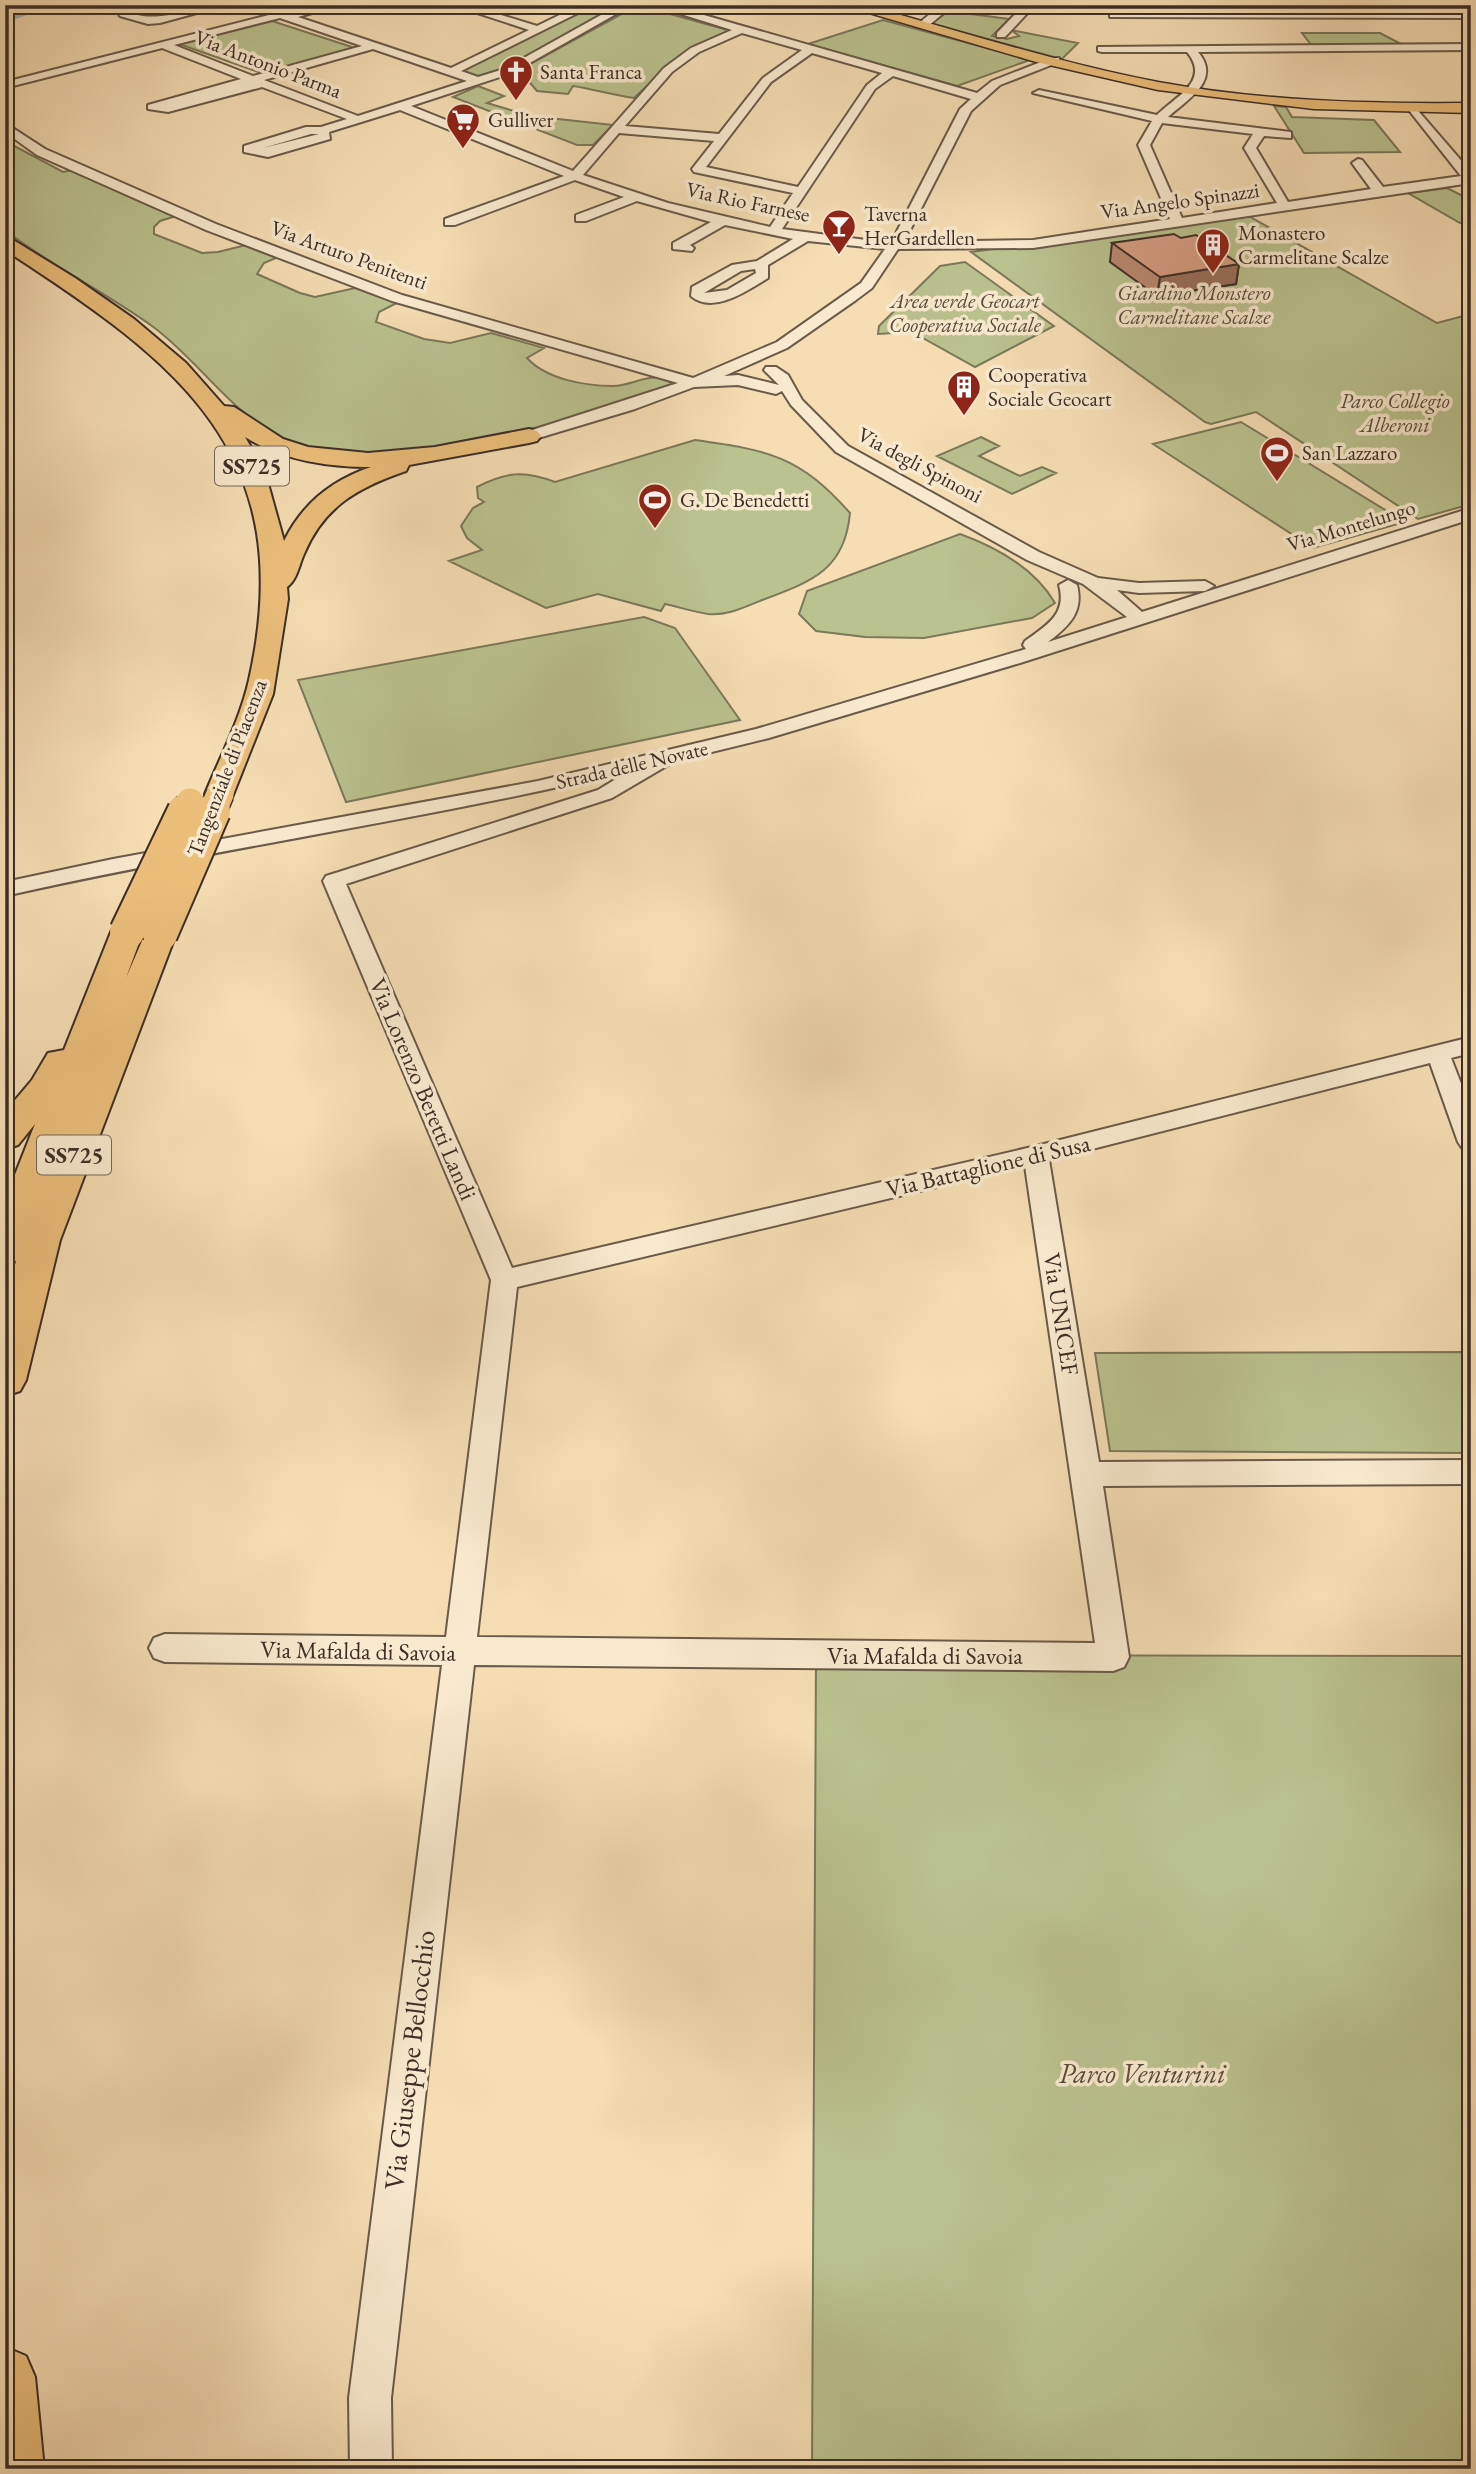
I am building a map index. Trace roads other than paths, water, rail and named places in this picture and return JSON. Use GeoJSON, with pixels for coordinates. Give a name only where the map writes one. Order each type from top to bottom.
{"type":"FeatureCollection","features":[{"type":"Feature","properties":{"kind":"highway","name":"Tangenziale di Piacenza"},"geometry":{"type":"LineString","coordinates":[[5,241],[116,313],[168,356],[207,396],[250,462],[265,501],[274,542],[274,603],[263,680],[203,792],[5,1250]]}},
{"type":"Feature","properties":{"kind":"highway","name":"SS725"},"geometry":{"type":"LineString","coordinates":[[5,260],[96,321],[146,361],[186,402],[227,467],[235,487],[247,533],[249,570]]}},
{"type":"Feature","properties":{"kind":"highway"},"geometry":{"type":"LineString","coordinates":[[207,396],[246,427],[276,445],[352,459],[399,460],[437,455]]}},
{"type":"Feature","properties":{"kind":"highway"},"geometry":{"type":"LineString","coordinates":[[274,603],[299,531],[314,510],[348,486],[384,470],[437,455],[529,436]]}},
{"type":"Feature","properties":{"kind":"highway","name":"Tangenziale di Piacenza"},"geometry":{"type":"LineString","coordinates":[[5,1380],[41,1240],[144,933]]}},
{"type":"Feature","properties":{"kind":"highway"},"geometry":{"type":"LineString","coordinates":[[5,1136],[46,1087],[144,933]]}},
{"type":"Feature","properties":{"kind":"highway"},"geometry":{"type":"LineString","coordinates":[[5,2377],[13,2469]]}},
{"type":"Feature","properties":{"kind":"main road"},"geometry":{"type":"LineString","coordinates":[[849,5],[877,8],[923,25],[1096,71],[1190,91],[1280,103],[1414,109],[1471,108]]}},
{"type":"Feature","properties":{"kind":"street"},"geometry":{"type":"LineString","coordinates":[[118,5],[124,14],[148,21],[221,5]]}},
{"type":"Feature","properties":{"kind":"street"},"geometry":{"type":"LineString","coordinates":[[251,5],[479,81]]}},
{"type":"Feature","properties":{"kind":"street"},"geometry":{"type":"LineString","coordinates":[[5,85],[335,5]]}},
{"type":"Feature","properties":{"kind":"street"},"geometry":{"type":"LineString","coordinates":[[458,5],[540,30]]}},
{"type":"Feature","properties":{"kind":"street"},"geometry":{"type":"LineString","coordinates":[[452,72],[589,5]]}},
{"type":"Feature","properties":{"kind":"street"},"geometry":{"type":"LineString","coordinates":[[322,131],[326,136],[268,153],[248,149],[310,130],[322,131],[403,107],[508,71],[627,5]]}},
{"type":"Feature","properties":{"kind":"street"},"geometry":{"type":"LineString","coordinates":[[657,5],[978,97]]}},
{"type":"Feature","properties":{"kind":"street"},"geometry":{"type":"LineString","coordinates":[[923,25],[948,5]]}},
{"type":"Feature","properties":{"kind":"street"},"geometry":{"type":"LineString","coordinates":[[1002,35],[1030,5]]}},
{"type":"Feature","properties":{"kind":"street"},"geometry":{"type":"LineString","coordinates":[[1343,5],[1352,15]]}},
{"type":"Feature","properties":{"kind":"street"},"geometry":{"type":"LineString","coordinates":[[1110,27],[1240,10],[1352,15],[1471,15]]}},
{"type":"Feature","properties":{"kind":"street"},"geometry":{"type":"LineString","coordinates":[[1110,27],[1189,49],[1471,47]]}},
{"type":"Feature","properties":{"kind":"street"},"geometry":{"type":"LineString","coordinates":[[1096,71],[1110,27]]}},
{"type":"Feature","properties":{"kind":"street"},"geometry":{"type":"LineString","coordinates":[[450,222],[575,176],[668,70],[695,50],[742,29]]}},
{"type":"Feature","properties":{"kind":"street","name":"Via Antonio Parma"},"geometry":{"type":"LineString","coordinates":[[163,45],[359,120]]}},
{"type":"Feature","properties":{"kind":"street"},"geometry":{"type":"LineString","coordinates":[[258,81],[152,107],[168,109],[373,46]]}},
{"type":"Feature","properties":{"kind":"street"},"geometry":{"type":"LineString","coordinates":[[801,191],[698,169],[767,80],[811,49]]}},
{"type":"Feature","properties":{"kind":"street"},"geometry":{"type":"LineString","coordinates":[[1178,223],[1144,145],[1159,119],[1202,79],[1204,69],[1199,58],[1189,49]]}},
{"type":"Feature","properties":{"kind":"street"},"geometry":{"type":"LineString","coordinates":[[529,436],[695,383],[746,363],[782,345],[867,285],[872,274],[895,246],[966,110],[996,83],[1055,60]]}},
{"type":"Feature","properties":{"kind":"street"},"geometry":{"type":"LineString","coordinates":[[774,231],[871,87],[891,72]]}},
{"type":"Feature","properties":{"kind":"street"},"geometry":{"type":"LineString","coordinates":[[1039,93],[1159,119],[1287,135]]}},
{"type":"Feature","properties":{"kind":"street","name":"Via Rio Farnese"},"geometry":{"type":"LineString","coordinates":[[403,107],[543,165],[637,197],[723,221],[774,231],[895,246]]}},
{"type":"Feature","properties":{"kind":"street"},"geometry":{"type":"LineString","coordinates":[[1414,109],[1470,178]]}},
{"type":"Feature","properties":{"kind":"street","name":"Via Arturo Penitenti"},"geometry":{"type":"LineString","coordinates":[[5,126],[40,152],[211,226],[397,298],[695,383]]}},
{"type":"Feature","properties":{"kind":"street"},"geometry":{"type":"LineString","coordinates":[[618,130],[721,138]]}},
{"type":"Feature","properties":{"kind":"street"},"geometry":{"type":"LineString","coordinates":[[1260,132],[1250,148],[1285,207]]}},
{"type":"Feature","properties":{"kind":"street"},"geometry":{"type":"LineString","coordinates":[[543,165],[577,162],[593,157]]}},
{"type":"Feature","properties":{"kind":"street"},"geometry":{"type":"LineString","coordinates":[[1358,163],[1380,192]]}},
{"type":"Feature","properties":{"kind":"street","name":"Via Angelo Spinazzi"},"geometry":{"type":"LineString","coordinates":[[895,246],[960,249],[1033,244],[1470,178]]}},
{"type":"Feature","properties":{"kind":"street"},"geometry":{"type":"LineString","coordinates":[[580,218],[637,197]]}},
{"type":"Feature","properties":{"kind":"street"},"geometry":{"type":"LineString","coordinates":[[687,248],[678,246],[723,221]]}},
{"type":"Feature","properties":{"kind":"street"},"geometry":{"type":"LineString","coordinates":[[761,264],[806,236]]}},
{"type":"Feature","properties":{"kind":"street"},"geometry":{"type":"LineString","coordinates":[[695,383],[738,380],[780,384],[778,354],[782,345]]}},
{"type":"Feature","properties":{"kind":"street","name":"Via degli Spinoni"},"geometry":{"type":"LineString","coordinates":[[746,363],[780,384],[842,449],[970,518],[1033,556],[1089,580],[1124,603],[1138,618]]}},
{"type":"Feature","properties":{"kind":"street","name":"Via Montelungo"},"geometry":{"type":"LineString","coordinates":[[1245,583],[1471,513]]}},
{"type":"Feature","properties":{"kind":"street","name":"Via degli Spinoni"},"geometry":{"type":"LineString","coordinates":[[1033,556],[1068,585],[1138,618]]}},
{"type":"Feature","properties":{"kind":"street"},"geometry":{"type":"LineString","coordinates":[[1089,580],[1139,588],[1245,583]]}},
{"type":"Feature","properties":{"kind":"street","name":"Strada delle Novate"},"geometry":{"type":"LineString","coordinates":[[5,889],[113,865],[538,787],[667,758],[762,734],[1013,659],[1245,583]]}},
{"type":"Feature","properties":{"kind":"street"},"geometry":{"type":"LineString","coordinates":[[1013,659],[1063,622],[1072,600],[1068,585]]}},
{"type":"Feature","properties":{"kind":"street","name":"Via Lorenzo Beretti Landi"},"geometry":{"type":"LineString","coordinates":[[504,1280],[334,881],[605,794],[667,758]]}},
{"type":"Feature","properties":{"kind":"street","name":"Via Battaglione di Susa"},"geometry":{"type":"LineString","coordinates":[[504,1280],[1036,1155],[1471,1045]]}},
{"type":"Feature","properties":{"kind":"street"},"geometry":{"type":"LineString","coordinates":[[1438,1054],[1471,1142]]}},
{"type":"Feature","properties":{"kind":"street","name":"Via UNICEF"},"geometry":{"type":"LineString","coordinates":[[1036,1155],[1086,1474]]}},
{"type":"Feature","properties":{"kind":"street"},"geometry":{"type":"LineString","coordinates":[[457,1652],[504,1280]]}},
{"type":"Feature","properties":{"kind":"street"},"geometry":{"type":"LineString","coordinates":[[1086,1474],[1471,1472]]}},
{"type":"Feature","properties":{"kind":"street","name":"Via Mafalda di Savoia"},"geometry":{"type":"LineString","coordinates":[[165,1648],[1113,1657],[1086,1474]]}},
{"type":"Feature","properties":{"kind":"street","name":"Via Giuseppe Bellocchio"},"geometry":{"type":"LineString","coordinates":[[371,2469],[370,2398],[457,1652]]}},
{"type":"Feature","properties":{"kind":"waterway"},"geometry":{"type":"LineString","coordinates":[[5,20],[49,5]]}},
{"type":"Feature","properties":{"kind":"place","name":"Santa Franca"},"geometry":{"type":"Point","coordinates":[516,102]}},
{"type":"Feature","properties":{"kind":"place","name":"Gulliver"},"geometry":{"type":"Point","coordinates":[463,150]}},
{"type":"Feature","properties":{"kind":"place","name":"Taverna HerGardellen"},"geometry":{"type":"Point","coordinates":[839,256]}},
{"type":"Feature","properties":{"kind":"place","name":"Monastero Carmelitane Scalze"},"geometry":{"type":"Point","coordinates":[1213,275]}},
{"type":"Feature","properties":{"kind":"place","name":"Cooperativa Sociale Geocart"},"geometry":{"type":"Point","coordinates":[964,417]}},
{"type":"Feature","properties":{"kind":"place","name":"San Lazzaro"},"geometry":{"type":"Point","coordinates":[1277,483]}},
{"type":"Feature","properties":{"kind":"place","name":"G. De Benedetti"},"geometry":{"type":"Point","coordinates":[655,530]}},
{"type":"Feature","properties":{"kind":"park label","name":"Giardino Monstero Carmelitane Scalze"},"geometry":{"type":"Point","coordinates":[1194,305]}},
{"type":"Feature","properties":{"kind":"park label","name":"Area verde Geocart Cooperativa Sociale"},"geometry":{"type":"Point","coordinates":[965,313]}},
{"type":"Feature","properties":{"kind":"park label","name":"Parco Collegio Alberoni"},"geometry":{"type":"Point","coordinates":[1395,413]}},
{"type":"Feature","properties":{"kind":"park label","name":"Parco Venturini"},"geometry":{"type":"Point","coordinates":[1142,2073]}}]}
